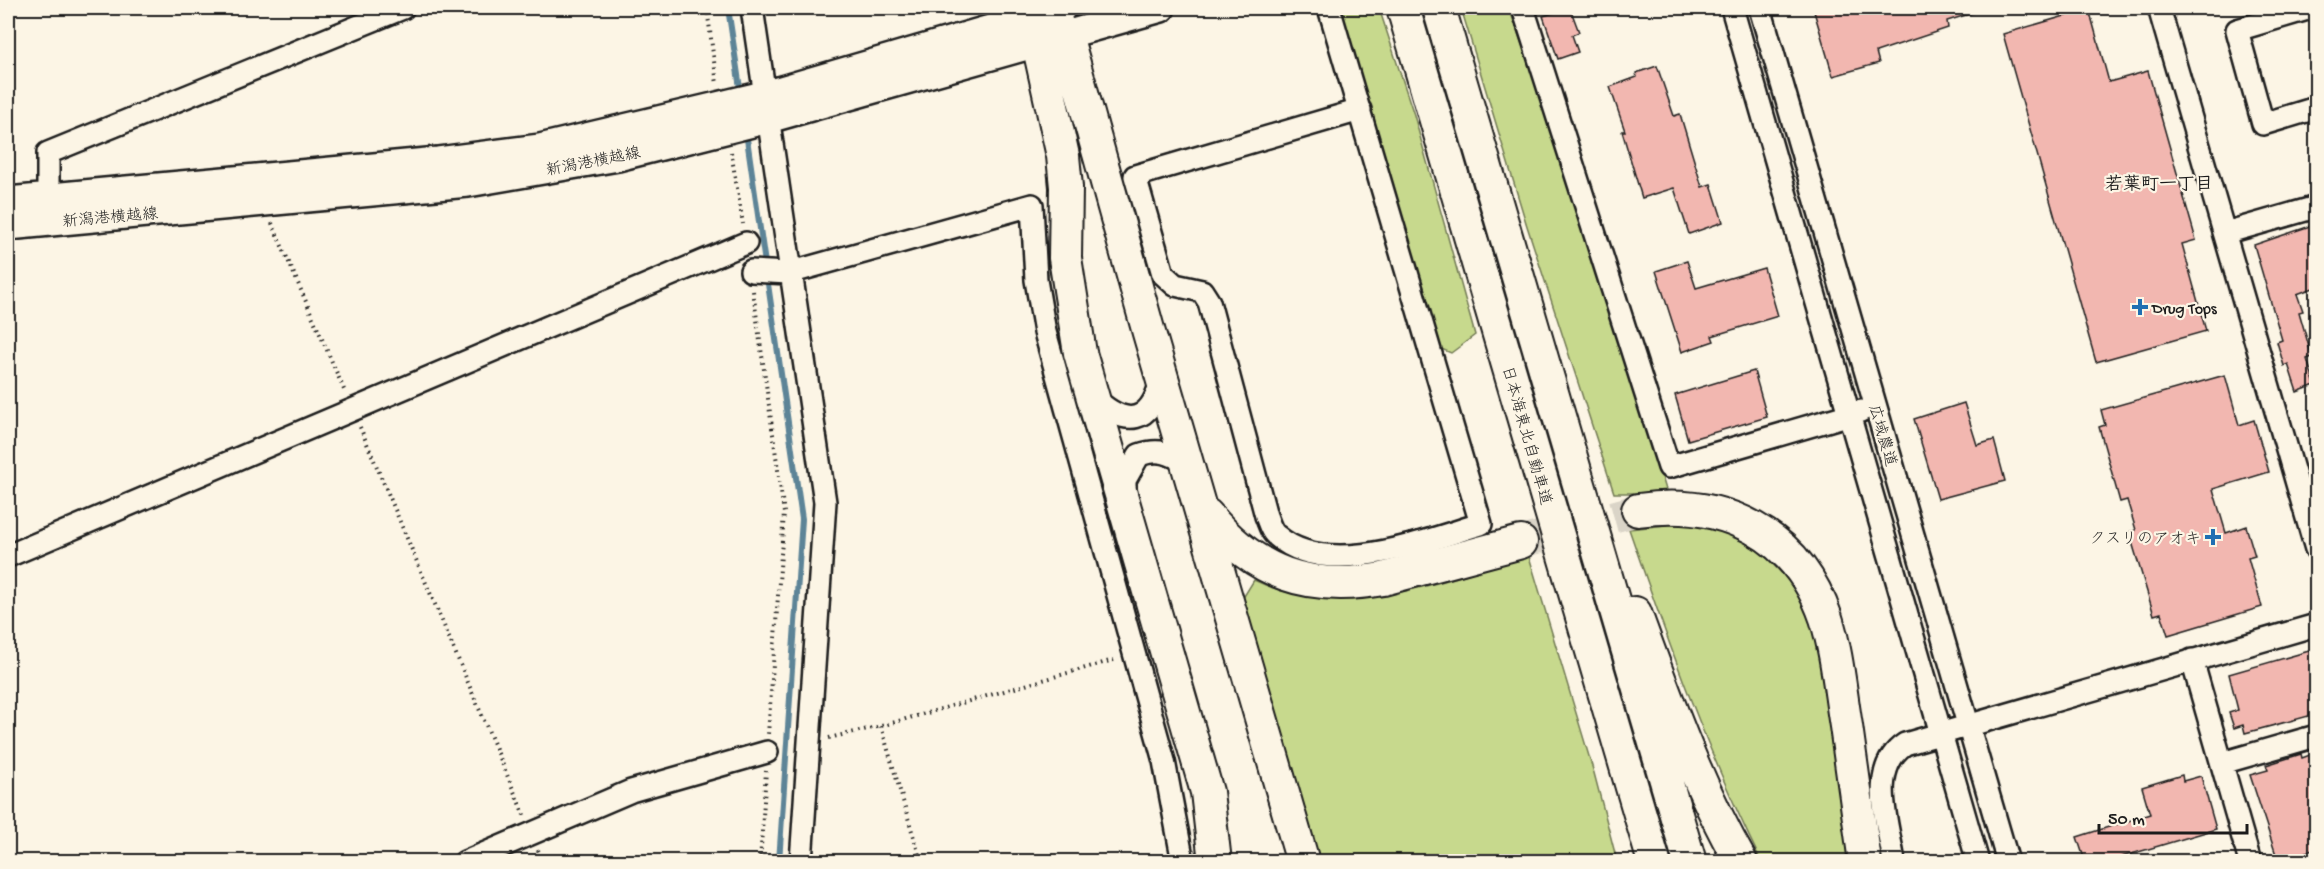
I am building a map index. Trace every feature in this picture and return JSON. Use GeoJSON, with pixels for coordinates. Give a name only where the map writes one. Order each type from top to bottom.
{"type":"FeatureCollection","features":[{"type":"Feature","properties":{"kind":"highway","name":"日本海東北自動車道"},"geometry":{"type":"LineString","coordinates":[[1403,8],[1654,861]]}},
{"type":"Feature","properties":{"kind":"highway","name":"日本海東北自動車道"},"geometry":{"type":"LineString","coordinates":[[1440,8],[1534,336],[1690,861]]}},
{"type":"Feature","properties":{"kind":"highway"},"geometry":{"type":"LineString","coordinates":[[1052,25],[1189,464],[1303,861]]}},
{"type":"Feature","properties":{"kind":"highway"},"geometry":{"type":"LineString","coordinates":[[1052,25],[1066,187],[1065,258],[1080,352],[1228,861]]}},
{"type":"Feature","properties":{"kind":"highway"},"geometry":{"type":"LineString","coordinates":[[1534,336],[1677,728],[1722,828],[1741,861]]}},
{"type":"Feature","properties":{"kind":"highway"},"geometry":{"type":"LineString","coordinates":[[1504,352],[1547,552],[1633,861]]}},
{"type":"Feature","properties":{"kind":"highway"},"geometry":{"type":"LineString","coordinates":[[1638,510],[1682,507],[1711,511],[1735,518],[1760,531],[1781,546],[1798,565],[1826,617],[1835,652],[1865,861]]}},
{"type":"Feature","properties":{"kind":"highway"},"geometry":{"type":"LineString","coordinates":[[1202,509],[1220,530],[1252,558],[1279,573],[1319,583],[1383,579],[1521,542]]}},
{"type":"Feature","properties":{"kind":"highway"},"geometry":{"type":"LineString","coordinates":[[1207,792],[1215,861]]}},
{"type":"Feature","properties":{"kind":"main road","name":"新潟港横越線"},"geometry":{"type":"LineString","coordinates":[[8,201],[438,161],[540,148],[724,118],[1052,25],[1161,8]]}},
{"type":"Feature","properties":{"kind":"main road","name":"新潟港横越線"},"geometry":{"type":"LineString","coordinates":[[8,226],[468,183],[618,157],[724,118]]}},
{"type":"Feature","properties":{"kind":"street"},"geometry":{"type":"LineString","coordinates":[[48,197],[48,153],[403,8]]}},
{"type":"Feature","properties":{"kind":"street"},"geometry":{"type":"LineString","coordinates":[[752,8],[789,273],[825,502],[801,861]]}},
{"type":"Feature","properties":{"kind":"street"},"geometry":{"type":"LineString","coordinates":[[1329,8],[1360,110],[1481,524],[1402,548],[1353,555],[1315,555],[1290,545],[1275,535],[1266,516],[1209,302],[1202,291],[1175,285],[1163,274],[1135,176],[1360,110]]}},
{"type":"Feature","properties":{"kind":"street"},"geometry":{"type":"LineString","coordinates":[[1523,8],[1669,467],[1876,407]]}},
{"type":"Feature","properties":{"kind":"street","name":"広域農道"},"geometry":{"type":"LineString","coordinates":[[1732,8],[1978,861]]}},
{"type":"Feature","properties":{"kind":"street","name":"広域農道"},"geometry":{"type":"LineString","coordinates":[[1760,8],[2008,861]]}},
{"type":"Feature","properties":{"kind":"street"},"geometry":{"type":"LineString","coordinates":[[2159,8],[2225,233],[2311,511],[2316,549]]}},
{"type":"Feature","properties":{"kind":"street"},"geometry":{"type":"LineString","coordinates":[[2311,8],[2237,30],[2263,124],[2316,108]]}},
{"type":"Feature","properties":{"kind":"street"},"geometry":{"type":"LineString","coordinates":[[751,271],[789,273],[1032,205],[1036,280],[1045,332],[1164,760],[1183,861]]}},
{"type":"Feature","properties":{"kind":"street"},"geometry":{"type":"LineString","coordinates":[[2225,233],[2316,207]]}},
{"type":"Feature","properties":{"kind":"street"},"geometry":{"type":"LineString","coordinates":[[8,556],[746,243]]}},
{"type":"Feature","properties":{"kind":"street"},"geometry":{"type":"LineString","coordinates":[[1091,395],[1116,415],[1128,418],[1139,416],[1150,408],[1157,397],[1162,376]]}},
{"type":"Feature","properties":{"kind":"street"},"geometry":{"type":"LineString","coordinates":[[1125,509],[1125,480],[1139,455],[1152,450],[1165,451],[1189,464]]}},
{"type":"Feature","properties":{"kind":"street"},"geometry":{"type":"LineString","coordinates":[[1894,861],[1883,783],[1884,774],[1898,749],[1940,734],[2316,625]]}},
{"type":"Feature","properties":{"kind":"street"},"geometry":{"type":"LineString","coordinates":[[2192,660],[2250,861]]}},
{"type":"Feature","properties":{"kind":"street"},"geometry":{"type":"LineString","coordinates":[[2222,763],[2316,736]]}},
{"type":"Feature","properties":{"kind":"street"},"geometry":{"type":"LineString","coordinates":[[465,861],[631,791],[767,752]]}},
{"type":"Feature","properties":{"kind":"street"},"geometry":{"type":"LineString","coordinates":[[1722,828],[1729,861]]}},
{"type":"Feature","properties":{"kind":"path"},"geometry":{"type":"LineString","coordinates":[[707,8],[746,243]]}},
{"type":"Feature","properties":{"kind":"path"},"geometry":{"type":"LineString","coordinates":[[269,202],[273,227],[543,861]]}},
{"type":"Feature","properties":{"kind":"path"},"geometry":{"type":"LineString","coordinates":[[751,271],[784,513],[760,861]]}},
{"type":"Feature","properties":{"kind":"path"},"geometry":{"type":"LineString","coordinates":[[809,742],[881,726],[1135,654]]}},
{"type":"Feature","properties":{"kind":"path"},"geometry":{"type":"LineString","coordinates":[[881,726],[921,861]]}},
{"type":"Feature","properties":{"kind":"green space"},"geometry":{"type":"Polygon","coordinates":[[[1340,8],[1379,8],[1414,115],[1475,335],[1451,353],[1434,346],[1344,32],[1340,8]]]}},
{"type":"Feature","properties":{"kind":"green space"},"geometry":{"type":"Polygon","coordinates":[[[1461,8],[1509,8],[1574,190],[1667,493],[1614,493],[1527,226],[1461,8]]]}},
{"type":"Feature","properties":{"kind":"green space"},"geometry":{"type":"Polygon","coordinates":[[[1676,524],[1725,528],[1751,542],[1798,590],[1823,647],[1855,861],[1761,861],[1706,739],[1629,529],[1676,524]]]}},
{"type":"Feature","properties":{"kind":"green space"},"geometry":{"type":"Polygon","coordinates":[[[1528,553],[1594,773],[1617,861],[1315,861],[1241,601],[1254,580],[1287,592],[1321,598],[1356,598],[1392,594],[1427,586],[1528,553]]]}},
{"type":"Feature","properties":{"kind":"building"},"geometry":{"type":"Polygon","coordinates":[[[1570,8],[1579,32],[1572,35],[1578,52],[1558,59],[1543,16],[1570,8]]]}},
{"type":"Feature","properties":{"kind":"building"},"geometry":{"type":"Polygon","coordinates":[[[1813,8],[1978,8],[1979,11],[1947,21],[1948,28],[1876,52],[1879,63],[1833,76],[1813,8]]]}},
{"type":"Feature","properties":{"kind":"building"},"geometry":{"type":"Polygon","coordinates":[[[2089,9],[2109,82],[2148,71],[2196,240],[2182,244],[2206,331],[2096,362],[2003,34],[2089,9]]]}},
{"type":"Feature","properties":{"kind":"building"},"geometry":{"type":"Polygon","coordinates":[[[1657,66],[1674,116],[1680,114],[1702,187],[1711,184],[1723,222],[1689,234],[1674,188],[1642,198],[1622,131],[1625,131],[1610,87],[1637,77],[1636,73],[1657,66]]]}},
{"type":"Feature","properties":{"kind":"building"},"geometry":{"type":"Polygon","coordinates":[[[2316,224],[2316,287],[2297,294],[2303,311],[2299,312],[2312,357],[2307,359],[2315,385],[2297,392],[2288,364],[2284,366],[2277,342],[2282,340],[2254,245],[2316,224]]]}},
{"type":"Feature","properties":{"kind":"building"},"geometry":{"type":"Polygon","coordinates":[[[1687,261],[1696,288],[1764,268],[1778,316],[1712,336],[1714,341],[1682,352],[1656,271],[1687,261]]]}},
{"type":"Feature","properties":{"kind":"building"},"geometry":{"type":"Polygon","coordinates":[[[1754,371],[1767,417],[1688,440],[1675,395],[1754,371]]]}},
{"type":"Feature","properties":{"kind":"building"},"geometry":{"type":"Polygon","coordinates":[[[2225,375],[2239,425],[2254,420],[2269,472],[2213,489],[2226,533],[2246,526],[2255,556],[2248,558],[2262,607],[2168,635],[2161,613],[2154,615],[2129,532],[2136,530],[2127,500],[2120,502],[2099,427],[2105,425],[2101,410],[2225,375]]]}},
{"type":"Feature","properties":{"kind":"building"},"geometry":{"type":"Polygon","coordinates":[[[1964,403],[1977,445],[1994,440],[2005,481],[1938,499],[1914,419],[1964,403]]]}},
{"type":"Feature","properties":{"kind":"building"},"geometry":{"type":"Polygon","coordinates":[[[2316,649],[2316,714],[2245,733],[2243,725],[2234,728],[2229,713],[2238,710],[2229,674],[2316,649]]]}},
{"type":"Feature","properties":{"kind":"building"},"geometry":{"type":"Polygon","coordinates":[[[2301,754],[2302,758],[2310,755],[2316,774],[2316,849],[2303,853],[2306,861],[2278,861],[2250,775],[2268,770],[2266,765],[2301,754]]]}},
{"type":"Feature","properties":{"kind":"building"},"geometry":{"type":"Polygon","coordinates":[[[2182,775],[2183,781],[2201,776],[2216,829],[2108,861],[2085,861],[2077,837],[2150,814],[2142,787],[2182,775]]]}},
{"type":"Feature","properties":{"kind":"waterway"},"geometry":{"type":"LineString","coordinates":[[728,8],[741,95]]}},
{"type":"Feature","properties":{"kind":"waterway"},"geometry":{"type":"LineString","coordinates":[[746,132],[802,519],[779,862]]}},
{"type":"Feature","properties":{"kind":"tunnel"},"geometry":{"type":"LineString","coordinates":[[1521,542],[1638,510]]}},
{"type":"Feature","properties":{"kind":"place","name":"Drug Tops"},"geometry":{"type":"Point","coordinates":[2140,307]}},
{"type":"Feature","properties":{"kind":"place","name":"クスリのアオキ"},"geometry":{"type":"Point","coordinates":[2213,537]}},
{"type":"Feature","properties":{"kind":"district","name":"若葉町一丁目"},"geometry":{"type":"Point","coordinates":[2159,183]}}]}
